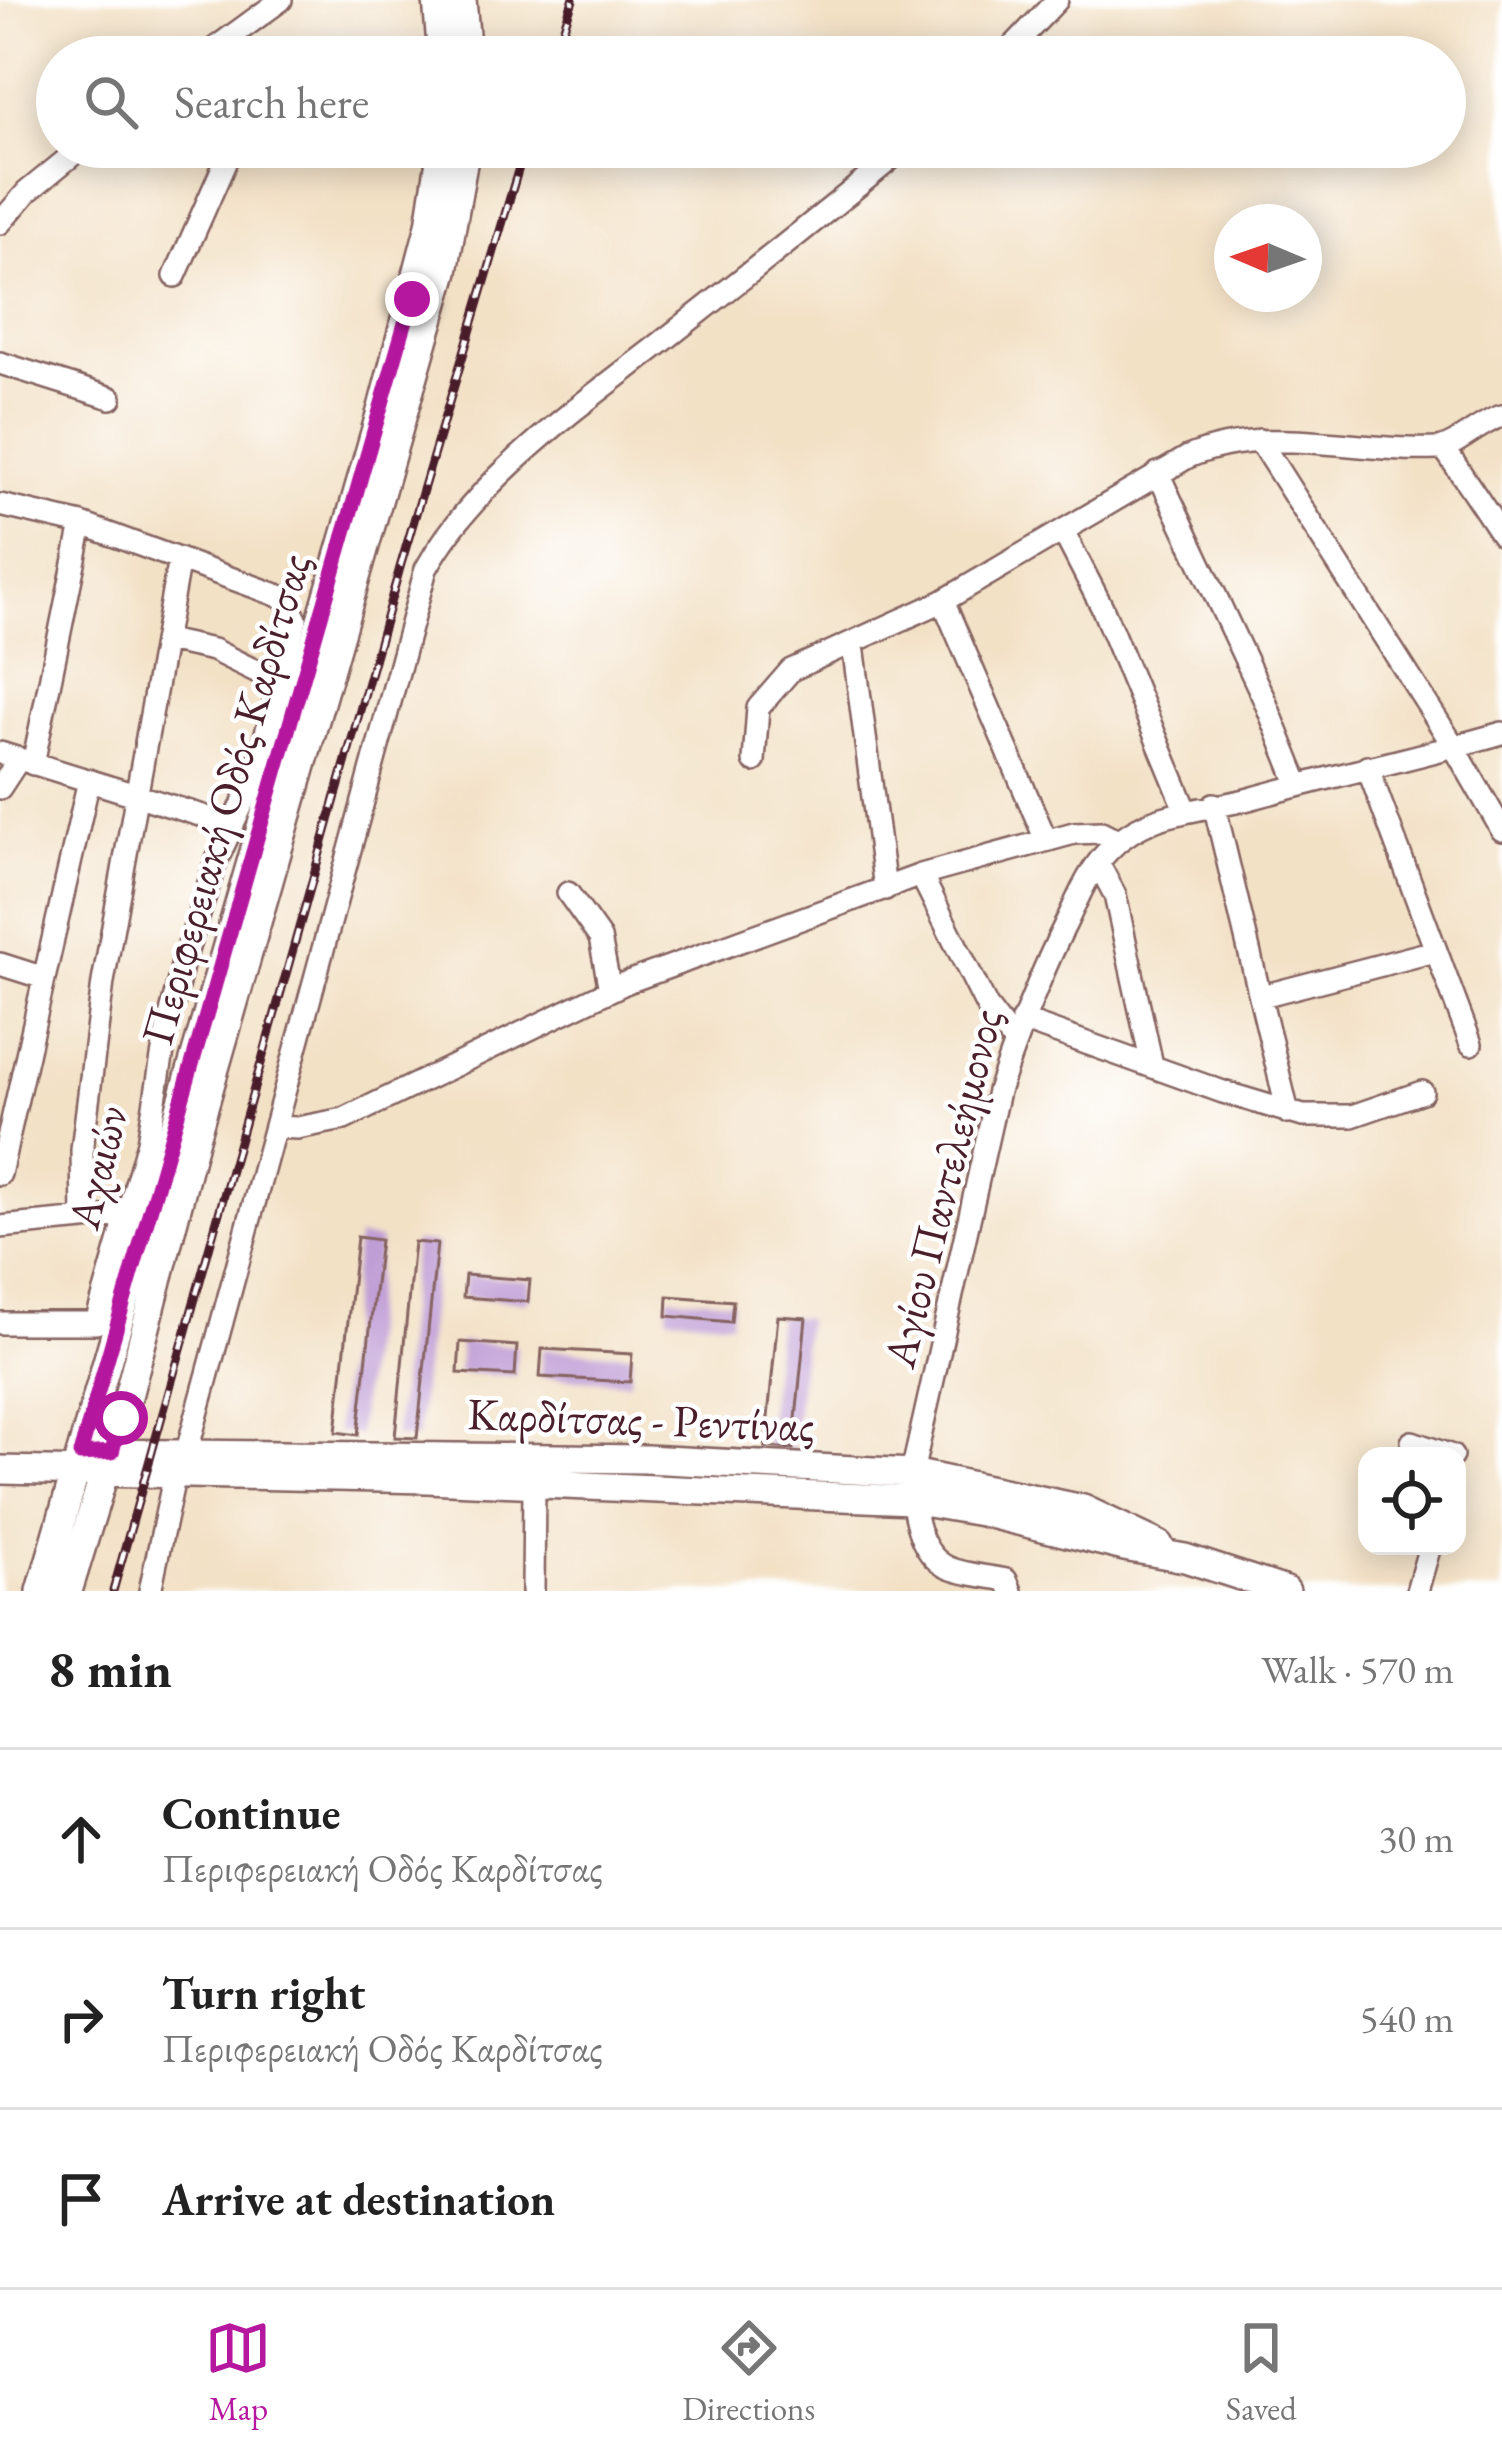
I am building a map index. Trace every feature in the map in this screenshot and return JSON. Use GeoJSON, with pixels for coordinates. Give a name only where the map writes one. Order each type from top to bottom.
{"type":"FeatureCollection","features":[{"type":"Feature","properties":{"kind":"main road"},"geometry":{"type":"LineString","coordinates":[[436,0],[440,36]]}},
{"type":"Feature","properties":{"kind":"main road"},"geometry":{"type":"LineString","coordinates":[[462,0],[465,36]]}},
{"type":"Feature","properties":{"kind":"main road","name":"Περιφερειακή Οδός Καρδίτσας"},"geometry":{"type":"LineString","coordinates":[[41,1591],[382,408],[430,225],[439,168]]}},
{"type":"Feature","properties":{"kind":"main road","name":"Περιφερειακή Οδός Καρδίτσας"},"geometry":{"type":"LineString","coordinates":[[68,1591],[109,1461],[201,1117],[444,271],[464,168]]}},
{"type":"Feature","properties":{"kind":"main road","name":"Καρδίτσας - Ρεντίνας"},"geometry":{"type":"LineString","coordinates":[[7,1465],[109,1461],[427,1467],[646,1459],[1083,1509],[1185,1558],[1286,1591]]}},
{"type":"Feature","properties":{"kind":"main road"},"geometry":{"type":"LineString","coordinates":[[7,1465],[46,1487],[60,1516]]}},
{"type":"Feature","properties":{"kind":"main road","name":"Καρδίτσας - Ρεντίνας"},"geometry":{"type":"LineString","coordinates":[[427,1467],[535,1485],[912,1486]]}},
{"type":"Feature","properties":{"kind":"street"},"geometry":{"type":"LineString","coordinates":[[1023,36],[1057,0]]}},
{"type":"Feature","properties":{"kind":"street"},"geometry":{"type":"LineString","coordinates":[[228,36],[266,4]]}},
{"type":"Feature","properties":{"kind":"street"},"geometry":{"type":"LineString","coordinates":[[0,223],[57,168]]}},
{"type":"Feature","properties":{"kind":"street"},"geometry":{"type":"LineString","coordinates":[[175,276],[223,168]]}},
{"type":"Feature","properties":{"kind":"street"},"geometry":{"type":"LineString","coordinates":[[150,1591],[414,602],[441,541],[490,488],[575,411],[878,168]]}},
{"type":"Feature","properties":{"kind":"street"},"geometry":{"type":"LineString","coordinates":[[0,363],[111,398]]}},
{"type":"Feature","properties":{"kind":"street"},"geometry":{"type":"LineString","coordinates":[[754,760],[758,708],[804,662],[853,645],[943,601],[1205,449],[1259,440],[1444,448],[1486,420],[1502,416]]}},
{"type":"Feature","properties":{"kind":"street"},"geometry":{"type":"LineString","coordinates":[[1259,440],[1502,830]]}},
{"type":"Feature","properties":{"kind":"street"},"geometry":{"type":"LineString","coordinates":[[1444,448],[1502,535]]}},
{"type":"Feature","properties":{"kind":"street"},"geometry":{"type":"LineString","coordinates":[[1158,473],[1265,701],[1298,783]]}},
{"type":"Feature","properties":{"kind":"street"},"geometry":{"type":"LineString","coordinates":[[0,505],[82,524],[179,560],[134,794],[85,1118],[83,1219]]}},
{"type":"Feature","properties":{"kind":"street"},"geometry":{"type":"LineString","coordinates":[[0,788],[17,758],[82,524]]}},
{"type":"Feature","properties":{"kind":"street"},"geometry":{"type":"LineString","coordinates":[[1063,531],[1102,607],[1186,809]]}},
{"type":"Feature","properties":{"kind":"street","name":"Αχαιών"},"geometry":{"type":"LineString","coordinates":[[0,1323],[96,1323],[148,1142],[182,966],[232,825],[254,779],[282,684],[296,619],[285,598],[179,560]]}},
{"type":"Feature","properties":{"kind":"street"},"geometry":{"type":"LineString","coordinates":[[943,601],[1046,840]]}},
{"type":"Feature","properties":{"kind":"street"},"geometry":{"type":"LineString","coordinates":[[166,640],[213,650],[282,684]]}},
{"type":"Feature","properties":{"kind":"street"},"geometry":{"type":"LineString","coordinates":[[853,645],[885,889]]}},
{"type":"Feature","properties":{"kind":"street","name":"Αγίου Παντελεήμονος"},"geometry":{"type":"LineString","coordinates":[[912,1486],[986,1138],[1018,1031],[1079,892],[1098,863],[1120,841],[1186,809],[1247,799],[1502,733]]}},
{"type":"Feature","properties":{"kind":"street"},"geometry":{"type":"LineString","coordinates":[[17,758],[232,825]]}},
{"type":"Feature","properties":{"kind":"street"},"geometry":{"type":"LineString","coordinates":[[1367,766],[1471,1044]]}},
{"type":"Feature","properties":{"kind":"street"},"geometry":{"type":"LineString","coordinates":[[0,1174],[89,780]]}},
{"type":"Feature","properties":{"kind":"street"},"geometry":{"type":"LineString","coordinates":[[1214,804],[1288,1112]]}},
{"type":"Feature","properties":{"kind":"street"},"geometry":{"type":"LineString","coordinates":[[274,1126],[297,1128],[344,1119],[610,990],[921,875],[1046,840],[1093,832],[1120,841]]}},
{"type":"Feature","properties":{"kind":"street"},"geometry":{"type":"LineString","coordinates":[[1098,863],[1115,895],[1152,1065]]}},
{"type":"Feature","properties":{"kind":"street"},"geometry":{"type":"LineString","coordinates":[[921,875],[987,1007],[1018,1031],[1152,1065],[1318,1118],[1352,1117],[1422,1092]]}},
{"type":"Feature","properties":{"kind":"street"},"geometry":{"type":"LineString","coordinates":[[568,893],[600,938],[610,990]]}},
{"type":"Feature","properties":{"kind":"street"},"geometry":{"type":"LineString","coordinates":[[1262,996],[1435,951]]}},
{"type":"Feature","properties":{"kind":"street"},"geometry":{"type":"LineString","coordinates":[[0,964],[44,978]]}},
{"type":"Feature","properties":{"kind":"street"},"geometry":{"type":"LineString","coordinates":[[0,1227],[126,1215]]}},
{"type":"Feature","properties":{"kind":"street"},"geometry":{"type":"LineString","coordinates":[[1412,1442],[1426,1447]]}},
{"type":"Feature","properties":{"kind":"street"},"geometry":{"type":"LineString","coordinates":[[533,1591],[535,1485]]}},
{"type":"Feature","properties":{"kind":"street"},"geometry":{"type":"LineString","coordinates":[[912,1486],[920,1532],[936,1559],[948,1568],[1006,1580],[1011,1591]]}},
{"type":"Feature","properties":{"kind":"street"},"geometry":{"type":"LineString","coordinates":[[1417,1591],[1427,1555]]}},
{"type":"Feature","properties":{"kind":"building"},"geometry":{"type":"Polygon","coordinates":[[[357,1237],[380,1240],[358,1435],[336,1432],[357,1237]]]}},
{"type":"Feature","properties":{"kind":"building"},"geometry":{"type":"Polygon","coordinates":[[[414,1242],[437,1244],[417,1438],[395,1437],[414,1242]]]}},
{"type":"Feature","properties":{"kind":"building"},"geometry":{"type":"Polygon","coordinates":[[[465,1275],[530,1280],[528,1302],[463,1297],[465,1275]]]}},
{"type":"Feature","properties":{"kind":"building"},"geometry":{"type":"Polygon","coordinates":[[[668,1296],[733,1301],[731,1322],[667,1316],[668,1296]]]}},
{"type":"Feature","properties":{"kind":"building"},"geometry":{"type":"Polygon","coordinates":[[[778,1316],[806,1318],[793,1449],[765,1447],[778,1316]]]}},
{"type":"Feature","properties":{"kind":"building"},"geometry":{"type":"Polygon","coordinates":[[[460,1342],[517,1346],[515,1376],[458,1373],[460,1342]]]}},
{"type":"Feature","properties":{"kind":"building"},"geometry":{"type":"Polygon","coordinates":[[[542,1349],[632,1354],[630,1382],[540,1377],[542,1349]]]}},
{"type":"Feature","properties":{"kind":"railway"},"geometry":{"type":"LineString","coordinates":[[561,36],[573,0]]}},
{"type":"Feature","properties":{"kind":"railway"},"geometry":{"type":"LineString","coordinates":[[113,1591],[401,564],[519,168]]}},
{"type":"Feature","properties":{"kind":"route"},"geometry":{"type":"LineString","coordinates":[[121,1418],[112,1452],[80,1454],[412,299]]}}]}
